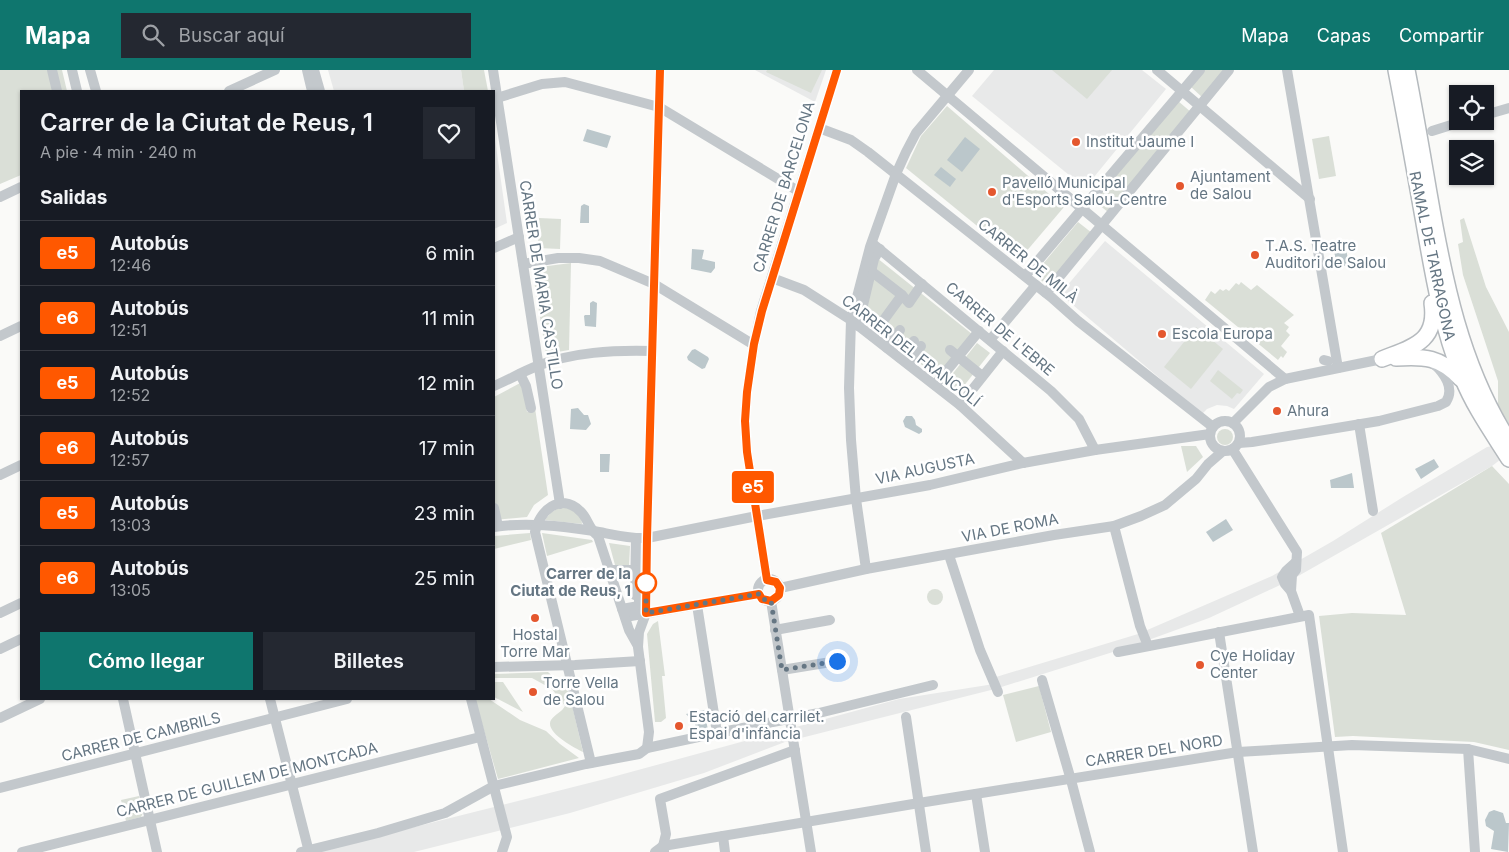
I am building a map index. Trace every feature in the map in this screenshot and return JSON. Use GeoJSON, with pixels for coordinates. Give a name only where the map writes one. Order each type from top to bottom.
{"type":"FeatureCollection","features":[{"type":"Feature","properties":{"kind":"main road","name":"RAMAL DE TARRAGONA"},"geometry":{"type":"LineString","coordinates":[[1396,70],[1441,312],[1465,383],[1486,412],[1508,452]]}},
{"type":"Feature","properties":{"kind":"main road","name":"RAMAL DE TARRAGONA"},"geometry":{"type":"LineString","coordinates":[[1407,70],[1440,258],[1452,310],[1486,412]]}},
{"type":"Feature","properties":{"kind":"main road"},"geometry":{"type":"LineString","coordinates":[[1382,359],[1414,347],[1430,331],[1433,320],[1426,270],[1425,230]]}},
{"type":"Feature","properties":{"kind":"main road"},"geometry":{"type":"LineString","coordinates":[[1382,359],[1405,357],[1440,361],[1465,383]]}},
{"type":"Feature","properties":{"kind":"street"},"geometry":{"type":"LineString","coordinates":[[52,70],[57,90]]}},
{"type":"Feature","properties":{"kind":"street"},"geometry":{"type":"LineString","coordinates":[[72,70],[77,90]]}},
{"type":"Feature","properties":{"kind":"street"},"geometry":{"type":"LineString","coordinates":[[90,70],[96,90]]}},
{"type":"Feature","properties":{"kind":"street"},"geometry":{"type":"LineString","coordinates":[[231,90],[275,70]]}},
{"type":"Feature","properties":{"kind":"street"},"geometry":{"type":"LineString","coordinates":[[307,70],[312,90]]}},
{"type":"Feature","properties":{"kind":"street"},"geometry":{"type":"LineString","coordinates":[[314,70],[320,90]]}},
{"type":"Feature","properties":{"kind":"street","name":"CARRER DE MARIA CASTILLO"},"geometry":{"type":"LineString","coordinates":[[493,70],[538,366],[544,388],[560,504]]}},
{"type":"Feature","properties":{"kind":"street"},"geometry":{"type":"LineString","coordinates":[[623,613],[639,606],[647,538],[660,70]]}},
{"type":"Feature","properties":{"kind":"street","name":"CARRER DE BARCELONA"},"geometry":{"type":"LineString","coordinates":[[767,580],[747,452],[745,421],[747,392],[754,344],[762,311],[837,70]]}},
{"type":"Feature","properties":{"kind":"street"},"geometry":{"type":"LineString","coordinates":[[917,70],[1285,379]]}},
{"type":"Feature","properties":{"kind":"street"},"geometry":{"type":"LineString","coordinates":[[866,569],[850,440],[849,388],[854,323],[896,174],[916,133],[969,70]]}},
{"type":"Feature","properties":{"kind":"street"},"geometry":{"type":"LineString","coordinates":[[1157,70],[1310,199]]}},
{"type":"Feature","properties":{"kind":"street"},"geometry":{"type":"LineString","coordinates":[[1025,276],[1200,70]]}},
{"type":"Feature","properties":{"kind":"street"},"geometry":{"type":"LineString","coordinates":[[1046,293],[1229,70]]}},
{"type":"Feature","properties":{"kind":"street"},"geometry":{"type":"LineString","coordinates":[[1287,70],[1310,199],[1331,364]]}},
{"type":"Feature","properties":{"kind":"street"},"geometry":{"type":"LineString","coordinates":[[498,98],[542,84],[565,82],[659,107],[798,191]]}},
{"type":"Feature","properties":{"kind":"street"},"geometry":{"type":"LineString","coordinates":[[1494,112],[1509,108]]}},
{"type":"Feature","properties":{"kind":"street"},"geometry":{"type":"LineString","coordinates":[[1432,131],[1449,126]]}},
{"type":"Feature","properties":{"kind":"street","name":"CARRER DE MILÀ"},"geometry":{"type":"LineString","coordinates":[[819,128],[850,140],[905,180],[1046,293],[1211,430]]}},
{"type":"Feature","properties":{"kind":"street"},"geometry":{"type":"LineString","coordinates":[[0,197],[20,187]]}},
{"type":"Feature","properties":{"kind":"street"},"geometry":{"type":"LineString","coordinates":[[495,248],[519,237]]}},
{"type":"Feature","properties":{"kind":"street"},"geometry":{"type":"LineString","coordinates":[[854,323],[871,271],[876,246]]}},
{"type":"Feature","properties":{"kind":"street","name":"CARRER DE L'EBRE"},"geometry":{"type":"LineString","coordinates":[[876,246],[1051,391],[1079,419],[1096,450]]}},
{"type":"Feature","properties":{"kind":"street"},"geometry":{"type":"LineString","coordinates":[[523,264],[558,258],[580,258],[600,261],[654,284],[754,344]]}},
{"type":"Feature","properties":{"kind":"street"},"geometry":{"type":"LineString","coordinates":[[871,271],[902,295],[909,303],[922,284]]}},
{"type":"Feature","properties":{"kind":"street","name":"CARRER DEL FRANCOLÍ"},"geometry":{"type":"LineString","coordinates":[[772,278],[804,290],[872,336],[960,405],[1023,463]]}},
{"type":"Feature","properties":{"kind":"street"},"geometry":{"type":"LineString","coordinates":[[990,340],[1036,285]]}},
{"type":"Feature","properties":{"kind":"street"},"geometry":{"type":"LineString","coordinates":[[872,336],[902,295]]}},
{"type":"Feature","properties":{"kind":"street"},"geometry":{"type":"LineString","coordinates":[[0,336],[20,326]]}},
{"type":"Feature","properties":{"kind":"street"},"geometry":{"type":"LineString","coordinates":[[887,348],[900,330]]}},
{"type":"Feature","properties":{"kind":"street"},"geometry":{"type":"LineString","coordinates":[[935,385],[954,353],[979,331]]}},
{"type":"Feature","properties":{"kind":"street"},"geometry":{"type":"LineString","coordinates":[[1232,448],[1240,434],[1233,423],[1224,421],[1211,430],[1213,445],[1232,448],[1252,442],[1359,424],[1438,406],[1446,402],[1450,394],[1449,387],[1443,374],[1419,350],[1420,342]]}},
{"type":"Feature","properties":{"kind":"street"},"geometry":{"type":"LineString","coordinates":[[904,361],[918,344]]}},
{"type":"Feature","properties":{"kind":"street"},"geometry":{"type":"LineString","coordinates":[[495,386],[538,366],[584,354],[619,350],[652,351]]}},
{"type":"Feature","properties":{"kind":"street"},"geometry":{"type":"LineString","coordinates":[[960,405],[1002,351]]}},
{"type":"Feature","properties":{"kind":"street"},"geometry":{"type":"LineString","coordinates":[[954,353],[982,376]]}},
{"type":"Feature","properties":{"kind":"street"},"geometry":{"type":"LineString","coordinates":[[1233,423],[1269,386],[1285,379],[1331,364],[1382,359]]}},
{"type":"Feature","properties":{"kind":"street"},"geometry":{"type":"LineString","coordinates":[[520,374],[527,389],[531,408]]}},
{"type":"Feature","properties":{"kind":"street"},"geometry":{"type":"LineString","coordinates":[[527,389],[544,388]]}},
{"type":"Feature","properties":{"kind":"street"},"geometry":{"type":"LineString","coordinates":[[1359,424],[1373,511]]}},
{"type":"Feature","properties":{"kind":"street","name":"VIA AUGUSTA"},"geometry":{"type":"LineString","coordinates":[[496,526],[536,525],[647,538],[930,485],[1023,463],[1211,430]]}},
{"type":"Feature","properties":{"kind":"street"},"geometry":{"type":"LineString","coordinates":[[1232,448],[1298,552],[1296,570],[1292,576],[1291,591],[1304,615],[1328,746],[1343,852]]}},
{"type":"Feature","properties":{"kind":"street","name":"VIA DE ROMA"},"geometry":{"type":"LineString","coordinates":[[780,588],[866,569],[1054,534],[1114,526],[1165,505],[1196,479],[1208,464],[1232,448]]}},
{"type":"Feature","properties":{"kind":"street"},"geometry":{"type":"LineString","coordinates":[[0,475],[20,465]]}},
{"type":"Feature","properties":{"kind":"street"},"geometry":{"type":"LineString","coordinates":[[592,763],[535,532],[536,525],[547,509],[560,504],[571,505],[585,516],[592,531],[598,536],[629,630],[638,647]]}},
{"type":"Feature","properties":{"kind":"street"},"geometry":{"type":"LineString","coordinates":[[1114,526],[1140,626],[1148,646]]}},
{"type":"Feature","properties":{"kind":"street"},"geometry":{"type":"LineString","coordinates":[[636,538],[635,570],[646,613],[639,632],[638,647],[649,732],[647,748]]}},
{"type":"Feature","properties":{"kind":"street"},"geometry":{"type":"LineString","coordinates":[[948,555],[980,650],[998,692]]}},
{"type":"Feature","properties":{"kind":"street"},"geometry":{"type":"LineString","coordinates":[[609,570],[635,570]]}},
{"type":"Feature","properties":{"kind":"street"},"geometry":{"type":"LineString","coordinates":[[767,580],[774,580],[780,588],[777,598],[771,601],[762,599],[759,594],[760,585],[767,580]]}},
{"type":"Feature","properties":{"kind":"street"},"geometry":{"type":"LineString","coordinates":[[623,613],[646,613],[759,594]]}},
{"type":"Feature","properties":{"kind":"street"},"geometry":{"type":"LineString","coordinates":[[617,596],[640,595]]}},
{"type":"Feature","properties":{"kind":"street"},"geometry":{"type":"LineString","coordinates":[[771,601],[811,852]]}},
{"type":"Feature","properties":{"kind":"street"},"geometry":{"type":"LineString","coordinates":[[0,613],[20,603]]}},
{"type":"Feature","properties":{"kind":"street"},"geometry":{"type":"LineString","coordinates":[[697,605],[718,733]]}},
{"type":"Feature","properties":{"kind":"street"},"geometry":{"type":"LineString","coordinates":[[1118,652],[1304,615]]}},
{"type":"Feature","properties":{"kind":"street"},"geometry":{"type":"LineString","coordinates":[[775,630],[830,620]]}},
{"type":"Feature","properties":{"kind":"street"},"geometry":{"type":"LineString","coordinates":[[1219,632],[1253,852]]}},
{"type":"Feature","properties":{"kind":"street"},"geometry":{"type":"LineString","coordinates":[[0,649],[20,640]]}},
{"type":"Feature","properties":{"kind":"street"},"geometry":{"type":"LineString","coordinates":[[495,667],[640,661]]}},
{"type":"Feature","properties":{"kind":"street"},"geometry":{"type":"LineString","coordinates":[[782,670],[837,661]]}},
{"type":"Feature","properties":{"kind":"street"},"geometry":{"type":"LineString","coordinates":[[1042,680],[1090,852]]}},
{"type":"Feature","properties":{"kind":"street"},"geometry":{"type":"LineString","coordinates":[[270,700],[293,785],[306,851],[378,833],[445,813],[494,786],[640,754],[647,748],[789,717],[819,713],[933,685]]}},
{"type":"Feature","properties":{"kind":"street"},"geometry":{"type":"LineString","coordinates":[[0,718],[38,700]]}},
{"type":"Feature","properties":{"kind":"street"},"geometry":{"type":"LineString","coordinates":[[123,700],[157,852]]}},
{"type":"Feature","properties":{"kind":"street","name":"CARRER DE CAMBRILS"},"geometry":{"type":"LineString","coordinates":[[0,788],[343,700]]}},
{"type":"Feature","properties":{"kind":"street"},"geometry":{"type":"LineString","coordinates":[[470,700],[507,837],[502,852]]}},
{"type":"Feature","properties":{"kind":"street"},"geometry":{"type":"LineString","coordinates":[[906,717],[926,852]]}},
{"type":"Feature","properties":{"kind":"street","name":"CARRER DE GUILLEM DE MONTCADA"},"geometry":{"type":"LineString","coordinates":[[22,852],[480,737]]}},
{"type":"Feature","properties":{"kind":"street","name":"CARRER DEL NORD"},"geometry":{"type":"LineString","coordinates":[[661,850],[723,836],[1238,752],[1328,746],[1468,749],[1509,759]]}},
{"type":"Feature","properties":{"kind":"street"},"geometry":{"type":"LineString","coordinates":[[1468,749],[1476,852]]}},
{"type":"Feature","properties":{"kind":"street"},"geometry":{"type":"LineString","coordinates":[[661,850],[666,834],[660,798],[794,750]]}},
{"type":"Feature","properties":{"kind":"street"},"geometry":{"type":"LineString","coordinates":[[976,794],[985,852]]}},
{"type":"Feature","properties":{"kind":"street"},"geometry":{"type":"LineString","coordinates":[[723,836],[726,852]]}},
{"type":"Feature","properties":{"kind":"shaded area"},"geometry":{"type":"Polygon","coordinates":[[[0,70],[62,70],[67,90],[20,90],[20,175],[0,184],[0,70]]]}},
{"type":"Feature","properties":{"kind":"shaded area"},"geometry":{"type":"Polygon","coordinates":[[[328,70],[461,70],[464,90],[334,90],[328,70]]]}},
{"type":"Feature","properties":{"kind":"shaded area"},"geometry":{"type":"Polygon","coordinates":[[[461,70],[484,70],[488,90],[464,90],[461,70]]]}},
{"type":"Feature","properties":{"kind":"shaded area"},"geometry":{"type":"Polygon","coordinates":[[[755,70],[826,70],[815,102],[755,70]]]}},
{"type":"Feature","properties":{"kind":"shaded area"},"geometry":{"type":"Polygon","coordinates":[[[767,70],[822,70],[811,93],[766,72],[767,70]]]}},
{"type":"Feature","properties":{"kind":"shaded area","name":"Institut Jaume I"},"geometry":{"type":"Polygon","coordinates":[[[994,70],[1142,70],[1166,89],[1085,188],[972,96],[994,70]]]}},
{"type":"Feature","properties":{"kind":"shaded area"},"geometry":{"type":"Polygon","coordinates":[[[1052,70],[1112,70],[1087,99],[1052,70]]]}},
{"type":"Feature","properties":{"kind":"shaded area"},"geometry":{"type":"Polygon","coordinates":[[[1203,70],[1226,70],[1203,98],[1190,86],[1203,70]]]}},
{"type":"Feature","properties":{"kind":"shaded area"},"geometry":{"type":"Polygon","coordinates":[[[1178,101],[1192,113],[1108,212],[1094,201],[1178,101]]]}},
{"type":"Feature","properties":{"kind":"shaded area","name":"Pavelló Municipal d'Esports Salou-Centre"},"geometry":{"type":"Polygon","coordinates":[[[947,106],[1064,207],[1019,260],[906,168],[921,136],[947,106]]]}},
{"type":"Feature","properties":{"kind":"shaded area"},"geometry":{"type":"Polygon","coordinates":[[[587,129],[611,136],[607,148],[583,141],[587,129]]]}},
{"type":"Feature","properties":{"kind":"shaded area"},"geometry":{"type":"Polygon","coordinates":[[[1329,136],[1336,176],[1319,179],[1312,139],[1329,136]]]}},
{"type":"Feature","properties":{"kind":"shaded area"},"geometry":{"type":"Polygon","coordinates":[[[965,137],[980,149],[962,172],[947,160],[965,137]]]}},
{"type":"Feature","properties":{"kind":"shaded area"},"geometry":{"type":"Polygon","coordinates":[[[495,139],[507,223],[495,229],[495,139]]]}},
{"type":"Feature","properties":{"kind":"shaded area"},"geometry":{"type":"Polygon","coordinates":[[[941,167],[956,179],[950,187],[934,175],[941,167]]]}},
{"type":"Feature","properties":{"kind":"shaded area"},"geometry":{"type":"Polygon","coordinates":[[[584,204],[589,206],[589,223],[580,223],[581,206],[584,204]]]}},
{"type":"Feature","properties":{"kind":"shaded area"},"geometry":{"type":"Polygon","coordinates":[[[539,218],[561,219],[560,249],[538,248],[539,218]]]}},
{"type":"Feature","properties":{"kind":"shaded area"},"geometry":{"type":"Polygon","coordinates":[[[1464,218],[1486,287],[1509,332],[1509,424],[1498,405],[1498,381],[1463,275],[1458,244],[1463,242],[1460,220],[1464,218]]]}},
{"type":"Feature","properties":{"kind":"shaded area"},"geometry":{"type":"Polygon","coordinates":[[[1078,222],[1092,233],[1049,285],[1046,284],[1037,277],[1040,273],[1037,271],[1078,222]]]}},
{"type":"Feature","properties":{"kind":"shaded area","name":"Escola Europa"},"geometry":{"type":"Polygon","coordinates":[[[1105,241],[1264,374],[1234,409],[1217,405],[1207,409],[1202,414],[1060,294],[1105,241]]]}},
{"type":"Feature","properties":{"kind":"shaded area"},"geometry":{"type":"Polygon","coordinates":[[[1345,243],[1349,265],[1337,267],[1333,245],[1345,243]]]}},
{"type":"Feature","properties":{"kind":"shaded area"},"geometry":{"type":"Polygon","coordinates":[[[692,249],[704,250],[702,259],[715,262],[715,268],[711,273],[691,269],[692,249]]]}},
{"type":"Feature","properties":{"kind":"shaded area"},"geometry":{"type":"Polygon","coordinates":[[[877,258],[972,334],[937,377],[863,318],[877,258]]]}},
{"type":"Feature","properties":{"kind":"shaded area"},"geometry":{"type":"Polygon","coordinates":[[[571,263],[569,350],[546,354],[532,268],[571,263]]]}},
{"type":"Feature","properties":{"kind":"shaded area"},"geometry":{"type":"Polygon","coordinates":[[[1241,282],[1251,290],[1257,285],[1294,315],[1284,323],[1289,327],[1286,331],[1290,335],[1281,346],[1287,352],[1283,358],[1281,356],[1278,360],[1205,300],[1211,291],[1215,294],[1220,289],[1229,291],[1236,283],[1239,285],[1241,282]]]}},
{"type":"Feature","properties":{"kind":"shaded area"},"geometry":{"type":"Polygon","coordinates":[[[593,301],[597,303],[596,327],[585,326],[584,316],[590,315],[590,303],[593,301]]]}},
{"type":"Feature","properties":{"kind":"shaded area"},"geometry":{"type":"Polygon","coordinates":[[[1196,327],[1223,349],[1191,389],[1164,367],[1196,327]]]}},
{"type":"Feature","properties":{"kind":"shaded area"},"geometry":{"type":"Polygon","coordinates":[[[977,343],[990,353],[959,392],[946,382],[977,343]]]}},
{"type":"Feature","properties":{"kind":"shaded area"},"geometry":{"type":"Polygon","coordinates":[[[695,349],[708,357],[705,368],[702,369],[688,360],[687,357],[695,349]]]}},
{"type":"Feature","properties":{"kind":"shaded area"},"geometry":{"type":"Polygon","coordinates":[[[1218,370],[1243,390],[1240,394],[1237,393],[1232,399],[1210,381],[1218,370]]]}},
{"type":"Feature","properties":{"kind":"shaded area"},"geometry":{"type":"Polygon","coordinates":[[[522,382],[527,412],[535,408],[548,495],[534,505],[527,517],[495,520],[495,396],[522,382]]]}},
{"type":"Feature","properties":{"kind":"shaded area"},"geometry":{"type":"Polygon","coordinates":[[[578,408],[584,415],[588,415],[591,424],[586,430],[570,429],[571,409],[578,408]]]}},
{"type":"Feature","properties":{"kind":"shaded area"},"geometry":{"type":"Polygon","coordinates":[[[906,416],[912,416],[916,425],[922,429],[922,432],[919,434],[905,427],[903,421],[906,416]]]}},
{"type":"Feature","properties":{"kind":"shaded area"},"geometry":{"type":"Polygon","coordinates":[[[1222,429],[1228,429],[1233,434],[1231,443],[1222,445],[1217,440],[1217,434],[1222,429]]]}},
{"type":"Feature","properties":{"kind":"shaded area"},"geometry":{"type":"Polygon","coordinates":[[[1509,443],[1509,453],[1492,466],[1293,579],[1209,618],[1132,646],[995,689],[785,742],[704,773],[570,813],[414,852],[315,852],[605,779],[899,699],[994,684],[996,677],[1138,634],[1272,576],[1487,447],[1509,443]]]}},
{"type":"Feature","properties":{"kind":"shaded area"},"geometry":{"type":"Polygon","coordinates":[[[1181,446],[1196,446],[1203,457],[1187,472],[1181,446]]]}},
{"type":"Feature","properties":{"kind":"shaded area"},"geometry":{"type":"Polygon","coordinates":[[[600,454],[610,454],[609,472],[600,472],[600,454]]]}},
{"type":"Feature","properties":{"kind":"shaded area"},"geometry":{"type":"Polygon","coordinates":[[[1434,459],[1439,467],[1421,479],[1415,469],[1434,459]]]}},
{"type":"Feature","properties":{"kind":"shaded area"},"geometry":{"type":"Polygon","coordinates":[[[1492,466],[1509,484],[1509,750],[1474,742],[1353,736],[1335,737],[1319,616],[1352,613],[1406,615],[1381,533],[1492,466]]]}},
{"type":"Feature","properties":{"kind":"shaded area"},"geometry":{"type":"Polygon","coordinates":[[[1352,473],[1354,488],[1331,488],[1330,480],[1352,473]]]}},
{"type":"Feature","properties":{"kind":"shaded area"},"geometry":{"type":"Polygon","coordinates":[[[567,507],[581,516],[582,524],[545,520],[554,510],[567,507]]]}},
{"type":"Feature","properties":{"kind":"shaded area"},"geometry":{"type":"Polygon","coordinates":[[[1226,519],[1233,530],[1213,542],[1206,532],[1226,519]]]}},
{"type":"Feature","properties":{"kind":"shaded area"},"geometry":{"type":"Polygon","coordinates":[[[530,533],[531,540],[495,549],[495,536],[530,533]]]}},
{"type":"Feature","properties":{"kind":"shaded area"},"geometry":{"type":"Polygon","coordinates":[[[542,533],[592,540],[593,542],[547,556],[542,533]]]}},
{"type":"Feature","properties":{"kind":"shaded area"},"geometry":{"type":"Polygon","coordinates":[[[609,543],[630,546],[629,566],[615,565],[609,543]]]}},
{"type":"Feature","properties":{"kind":"shaded area"},"geometry":{"type":"Polygon","coordinates":[[[935,589],[943,597],[935,605],[927,597],[935,589]]]}},
{"type":"Feature","properties":{"kind":"shaded area"},"geometry":{"type":"Polygon","coordinates":[[[658,621],[665,676],[662,676],[666,718],[661,722],[655,722],[647,634],[653,624],[658,621]]]}},
{"type":"Feature","properties":{"kind":"shaded area"},"geometry":{"type":"Polygon","coordinates":[[[548,672],[569,692],[583,752],[561,739],[552,730],[551,720],[565,706],[552,689],[532,678],[495,678],[495,674],[548,672]]]}},
{"type":"Feature","properties":{"kind":"shaded area"},"geometry":{"type":"Polygon","coordinates":[[[495,682],[503,682],[523,712],[495,698],[495,682]]]}},
{"type":"Feature","properties":{"kind":"shaded area"},"geometry":{"type":"Polygon","coordinates":[[[1039,686],[1051,732],[1016,742],[1003,695],[1039,686]]]}},
{"type":"Feature","properties":{"kind":"shaded area"},"geometry":{"type":"Polygon","coordinates":[[[475,700],[490,700],[520,720],[546,731],[579,758],[498,779],[475,700]]]}},
{"type":"Feature","properties":{"kind":"shaded area"},"geometry":{"type":"Polygon","coordinates":[[[704,710],[708,730],[697,732],[695,724],[686,714],[704,710]]]}},
{"type":"Feature","properties":{"kind":"shaded area"},"geometry":{"type":"Polygon","coordinates":[[[139,796],[143,813],[141,817],[126,821],[121,800],[139,796]]]}},
{"type":"Feature","properties":{"kind":"shaded area"},"geometry":{"type":"Polygon","coordinates":[[[1494,810],[1503,813],[1506,823],[1509,823],[1508,852],[1491,849],[1494,831],[1486,826],[1485,820],[1489,812],[1494,810]]]}},
{"type":"Feature","properties":{"kind":"bus line","name":"e5"},"geometry":{"type":"LineString","coordinates":[[660,70],[646,613],[759,594],[762,599],[771,601],[779,595],[780,588],[776,582],[770,579],[767,580],[747,452],[745,421],[747,392],[754,344],[762,311],[837,70]]}},
{"type":"Feature","properties":{"kind":"place","name":"Institut Jaume I"},"geometry":{"type":"Point","coordinates":[1076,142]}},
{"type":"Feature","properties":{"kind":"place","name":"Ajuntament de Salou"},"geometry":{"type":"Point","coordinates":[1180,186]}},
{"type":"Feature","properties":{"kind":"place","name":"Pavelló Municipal d'Esports Salou-Centre"},"geometry":{"type":"Point","coordinates":[992,192]}},
{"type":"Feature","properties":{"kind":"place","name":"T.A.S. Teatre Auditori de Salou"},"geometry":{"type":"Point","coordinates":[1255,255]}},
{"type":"Feature","properties":{"kind":"place","name":"Escola Europa"},"geometry":{"type":"Point","coordinates":[1162,334]}},
{"type":"Feature","properties":{"kind":"place","name":"Ahura"},"geometry":{"type":"Point","coordinates":[1277,411]}},
{"type":"Feature","properties":{"kind":"place","name":"Carrer de la Ciutat de Reus, 1"},"geometry":{"type":"Point","coordinates":[646,583]}},
{"type":"Feature","properties":{"kind":"place","name":"Hostal Torre Mar"},"geometry":{"type":"Point","coordinates":[535,618]}},
{"type":"Feature","properties":{"kind":"place","name":"Cye Holiday Center"},"geometry":{"type":"Point","coordinates":[1200,665]}},
{"type":"Feature","properties":{"kind":"place","name":"Torre Vella de Salou"},"geometry":{"type":"Point","coordinates":[533,692]}},
{"type":"Feature","properties":{"kind":"place","name":"Estació del carrilet. Espai d'infància"},"geometry":{"type":"Point","coordinates":[679,726]}},
{"type":"Feature","properties":{"kind":"route"},"geometry":{"type":"LineString","coordinates":[[646,583],[646,613],[759,594],[762,599],[771,601],[782,670],[837,661]]}}]}
